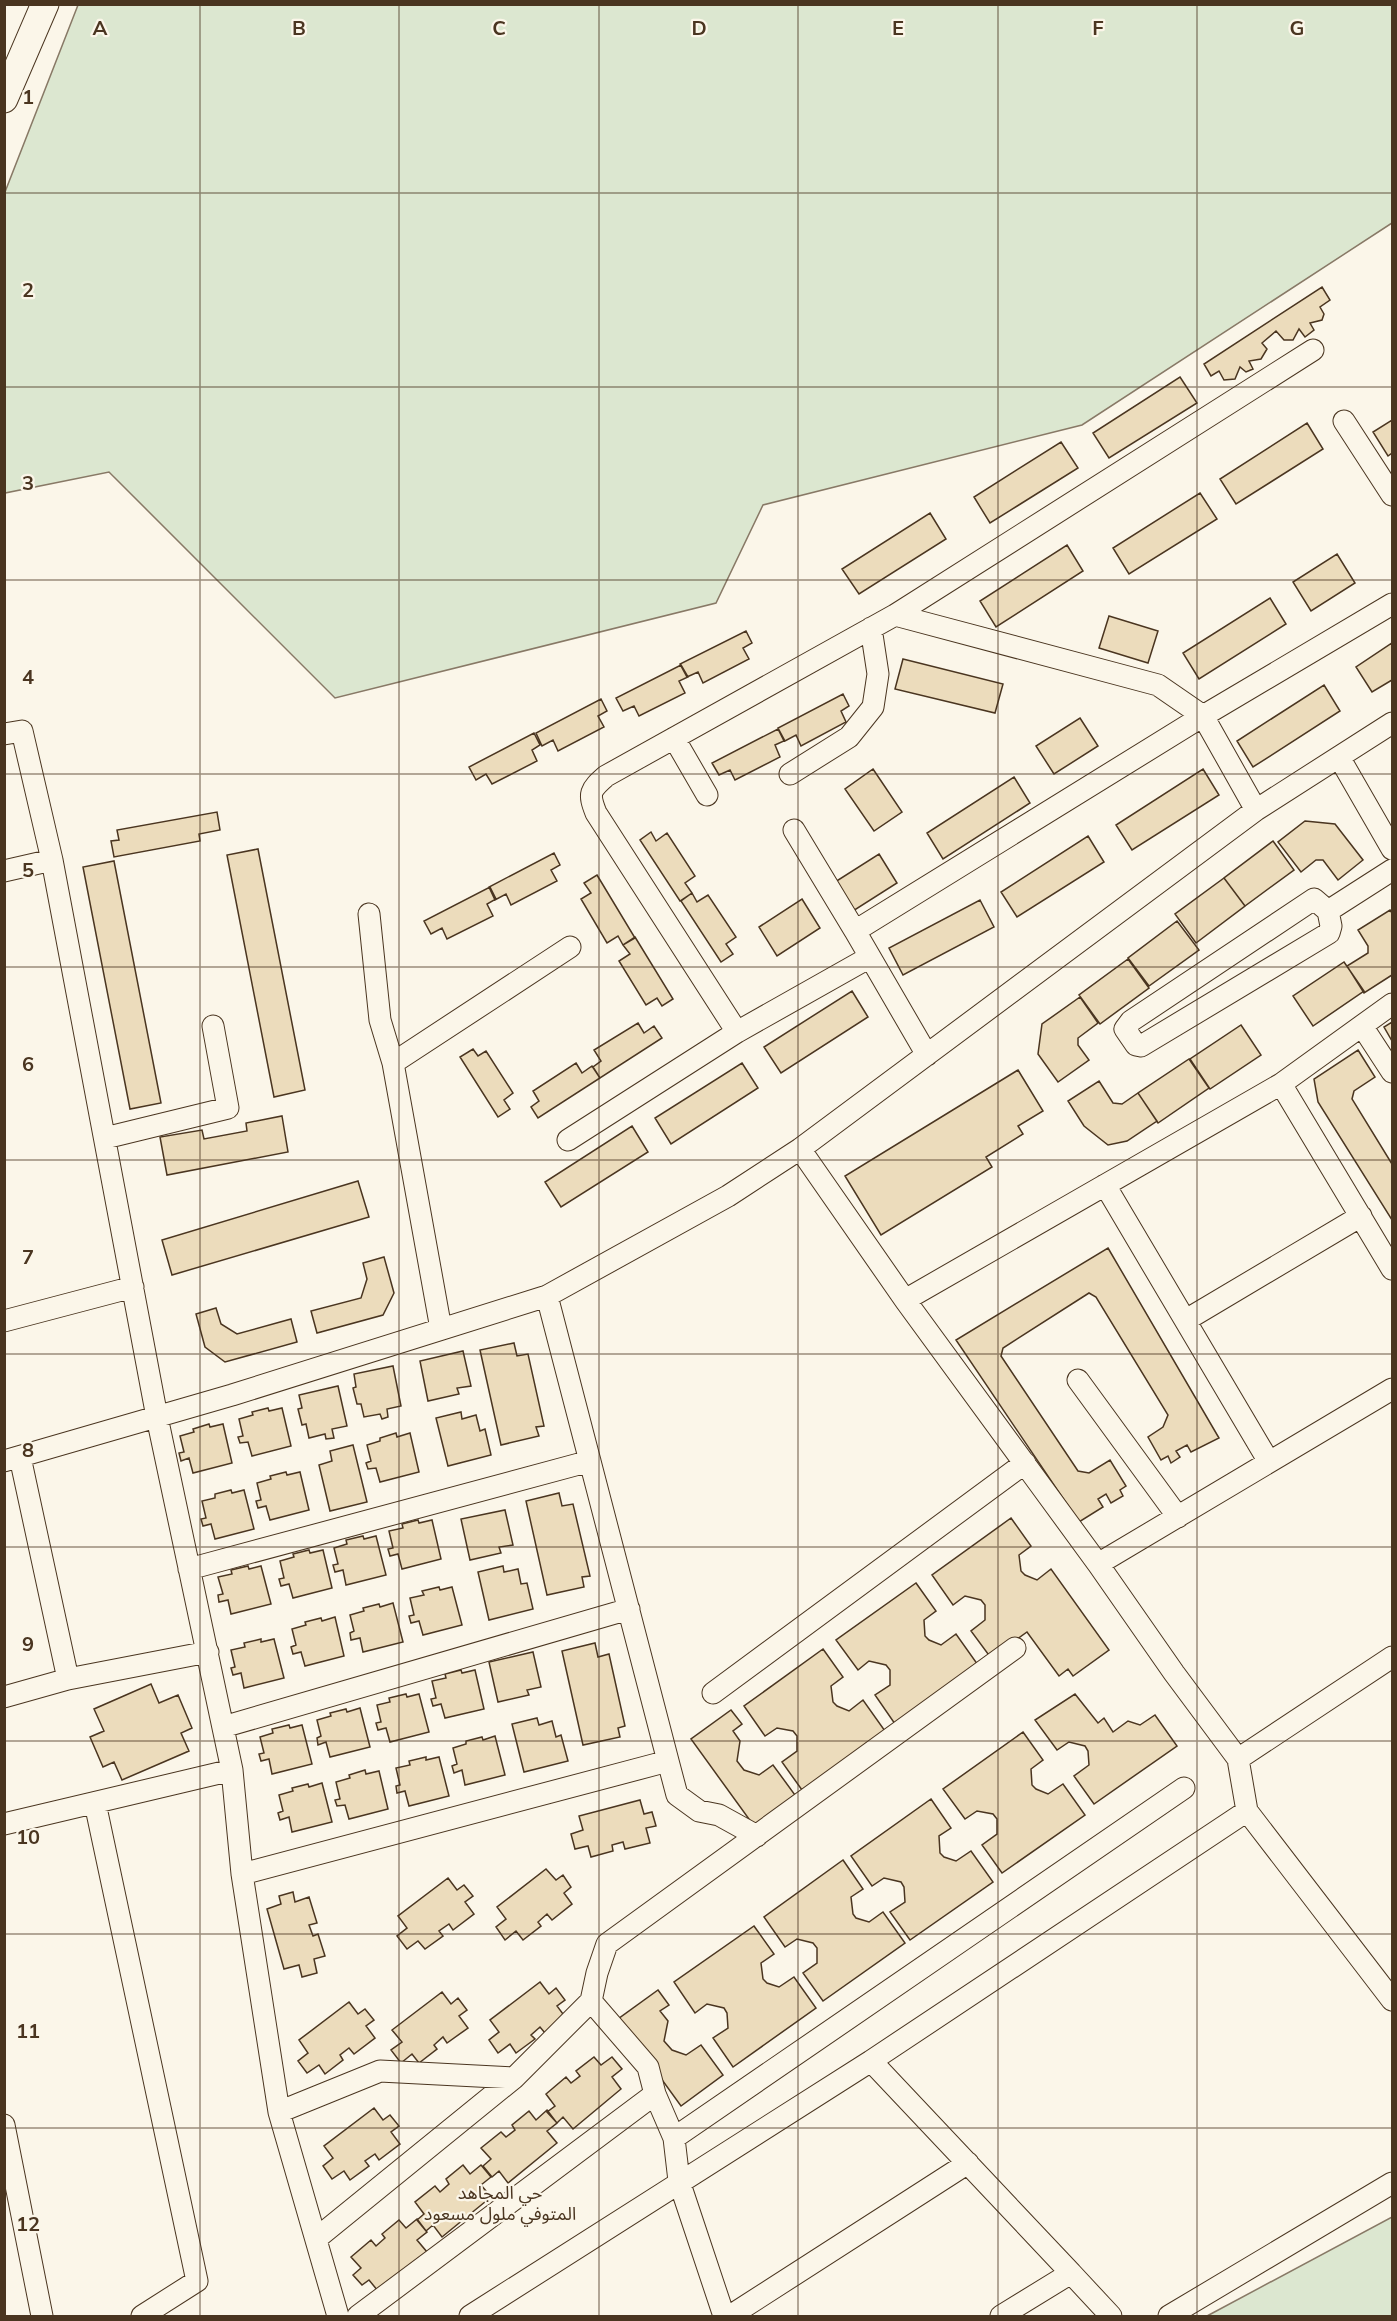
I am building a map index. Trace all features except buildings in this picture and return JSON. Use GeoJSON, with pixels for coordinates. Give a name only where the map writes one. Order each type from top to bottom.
{"type":"FeatureCollection","features":[{"type":"Feature","properties":{"kind":"main road"},"geometry":{"type":"LineString","coordinates":[[4,99],[45,4]]}},
{"type":"Feature","properties":{"kind":"street"},"geometry":{"type":"LineString","coordinates":[[737,1032],[596,813],[590,798],[593,787],[606,776],[895,615],[1313,350]]}},
{"type":"Feature","properties":{"kind":"street"},"geometry":{"type":"LineString","coordinates":[[1344,421],[1392,495]]}},
{"type":"Feature","properties":{"kind":"street"},"geometry":{"type":"LineString","coordinates":[[855,931],[1203,716],[1392,604]]}},
{"type":"Feature","properties":{"kind":"street"},"geometry":{"type":"LineString","coordinates":[[895,615],[1158,685],[1203,716],[1256,810]]}},
{"type":"Feature","properties":{"kind":"street"},"geometry":{"type":"LineString","coordinates":[[790,774],[849,737],[873,707],[878,674],[871,628]]}},
{"type":"Feature","properties":{"kind":"street"},"geometry":{"type":"LineString","coordinates":[[68,1679],[12,1459],[157,1417],[547,1296],[728,1196],[800,1149],[1256,810],[1392,723]]}},
{"type":"Feature","properties":{"kind":"street"},"geometry":{"type":"LineString","coordinates":[[4,734],[22,731],[52,860],[157,1417],[232,1770],[242,1874],[279,2112],[338,2316]]}},
{"type":"Feature","properties":{"kind":"street"},"geometry":{"type":"LineString","coordinates":[[674,738],[707,795]]}},
{"type":"Feature","properties":{"kind":"street"},"geometry":{"type":"LineString","coordinates":[[1339,757],[1392,849]]}},
{"type":"Feature","properties":{"kind":"street"},"geometry":{"type":"LineString","coordinates":[[794,830],[927,1055]]}},
{"type":"Feature","properties":{"kind":"street"},"geometry":{"type":"LineString","coordinates":[[4,871],[52,860]]}},
{"type":"Feature","properties":{"kind":"street"},"geometry":{"type":"LineString","coordinates":[[1328,910],[1392,870]]}},
{"type":"Feature","properties":{"kind":"street"},"geometry":{"type":"LineString","coordinates":[[1314,899],[1328,910],[1331,926],[1329,933],[1141,1046],[1136,1045],[1125,1029],[1127,1025],[1219,961],[1309,901],[1314,899]]}},
{"type":"Feature","properties":{"kind":"street"},"geometry":{"type":"LineString","coordinates":[[369,914],[380,1020],[393,1063],[441,1329]]}},
{"type":"Feature","properties":{"kind":"street"},"geometry":{"type":"LineString","coordinates":[[393,1063],[570,947]]}},
{"type":"Feature","properties":{"kind":"street"},"geometry":{"type":"LineString","coordinates":[[568,1140],[737,1032],[870,957]]}},
{"type":"Feature","properties":{"kind":"street"},"geometry":{"type":"LineString","coordinates":[[1219,961],[1238,988]]}},
{"type":"Feature","properties":{"kind":"street"},"geometry":{"type":"LineString","coordinates":[[905,1300],[1281,1084],[1392,1004]]}},
{"type":"Feature","properties":{"kind":"street"},"geometry":{"type":"LineString","coordinates":[[105,1138],[228,1108],[213,1026]]}},
{"type":"Feature","properties":{"kind":"street"},"geometry":{"type":"LineString","coordinates":[[1362,1026],[1392,1072]]}},
{"type":"Feature","properties":{"kind":"street"},"geometry":{"type":"LineString","coordinates":[[1281,1084],[1392,1269]]}},
{"type":"Feature","properties":{"kind":"street"},"geometry":{"type":"LineString","coordinates":[[800,1149],[905,1300],[1238,1759],[1247,1811],[1392,2000]]}},
{"type":"Feature","properties":{"kind":"street"},"geometry":{"type":"LineString","coordinates":[[1105,1185],[1269,1462]]}},
{"type":"Feature","properties":{"kind":"street"},"geometry":{"type":"LineString","coordinates":[[1186,1320],[1361,1216]]}},
{"type":"Feature","properties":{"kind":"street"},"geometry":{"type":"LineString","coordinates":[[4,1321],[133,1287]]}},
{"type":"Feature","properties":{"kind":"street"},"geometry":{"type":"LineString","coordinates":[[547,1296],[677,1795],[699,1811],[719,1815],[757,1836]]}},
{"type":"Feature","properties":{"kind":"street"},"geometry":{"type":"LineString","coordinates":[[1078,1380],[1178,1517]]}},
{"type":"Feature","properties":{"kind":"street"},"geometry":{"type":"LineString","coordinates":[[1098,1564],[1392,1389]]}},
{"type":"Feature","properties":{"kind":"street"},"geometry":{"type":"LineString","coordinates":[[189,1569],[590,1461]]}},
{"type":"Feature","properties":{"kind":"street"},"geometry":{"type":"LineString","coordinates":[[713,1694],[1025,1463]]}},
{"type":"Feature","properties":{"kind":"street"},"geometry":{"type":"LineString","coordinates":[[223,1726],[629,1609]]}},
{"type":"Feature","properties":{"kind":"street"},"geometry":{"type":"LineString","coordinates":[[316,2238],[514,2078],[591,2001],[607,1944],[1015,1648]]}},
{"type":"Feature","properties":{"kind":"street"},"geometry":{"type":"LineString","coordinates":[[4,1697],[68,1679],[208,1652]]}},
{"type":"Feature","properties":{"kind":"street"},"geometry":{"type":"LineString","coordinates":[[1238,1759],[1392,1657]]}},
{"type":"Feature","properties":{"kind":"street"},"geometry":{"type":"LineString","coordinates":[[242,1874],[668,1761]]}},
{"type":"Feature","properties":{"kind":"street"},"geometry":{"type":"LineString","coordinates":[[4,1824],[232,1770]]}},
{"type":"Feature","properties":{"kind":"street"},"geometry":{"type":"LineString","coordinates":[[674,2138],[1184,1788]]}},
{"type":"Feature","properties":{"kind":"street"},"geometry":{"type":"LineString","coordinates":[[95,1803],[197,2281],[142,2316]]}},
{"type":"Feature","properties":{"kind":"street"},"geometry":{"type":"LineString","coordinates":[[470,2316],[871,2061],[1247,1811]]}},
{"type":"Feature","properties":{"kind":"street"},"geometry":{"type":"LineString","coordinates":[[591,2001],[648,2067],[655,2094],[674,2138],[679,2181],[724,2316]]}},
{"type":"Feature","properties":{"kind":"street"},"geometry":{"type":"LineString","coordinates":[[871,2061],[1111,2316]]}},
{"type":"Feature","properties":{"kind":"street"},"geometry":{"type":"LineString","coordinates":[[279,2112],[380,2071],[514,2078]]}},
{"type":"Feature","properties":{"kind":"street"},"geometry":{"type":"LineString","coordinates":[[358,2316],[655,2094]]}},
{"type":"Feature","properties":{"kind":"street"},"geometry":{"type":"LineString","coordinates":[[4,2125],[42,2316]]}},
{"type":"Feature","properties":{"kind":"street"},"geometry":{"type":"LineString","coordinates":[[730,2316],[968,2163]]}},
{"type":"Feature","properties":{"kind":"street"},"geometry":{"type":"LineString","coordinates":[[1169,2316],[1392,2183]]}},
{"type":"Feature","properties":{"kind":"street"},"geometry":{"type":"LineString","coordinates":[[1001,2316],[1071,2273]]}},
{"type":"Feature","properties":{"kind":"green space"},"geometry":{"type":"Polygon","coordinates":[[[78,5],[1392,5],[1392,223],[1082,425],[763,505],[716,603],[335,698],[109,472],[5,493],[5,192],[78,5]]]}},
{"type":"Feature","properties":{"kind":"green space"},"geometry":{"type":"Polygon","coordinates":[[[1392,2217],[1392,2316],[1207,2316],[1392,2217]]]}},
{"type":"Feature","properties":{"kind":"district","name":"حي المجاهد المتوفي ملول مسعود"},"geometry":{"type":"Point","coordinates":[500,2203]}}]}
